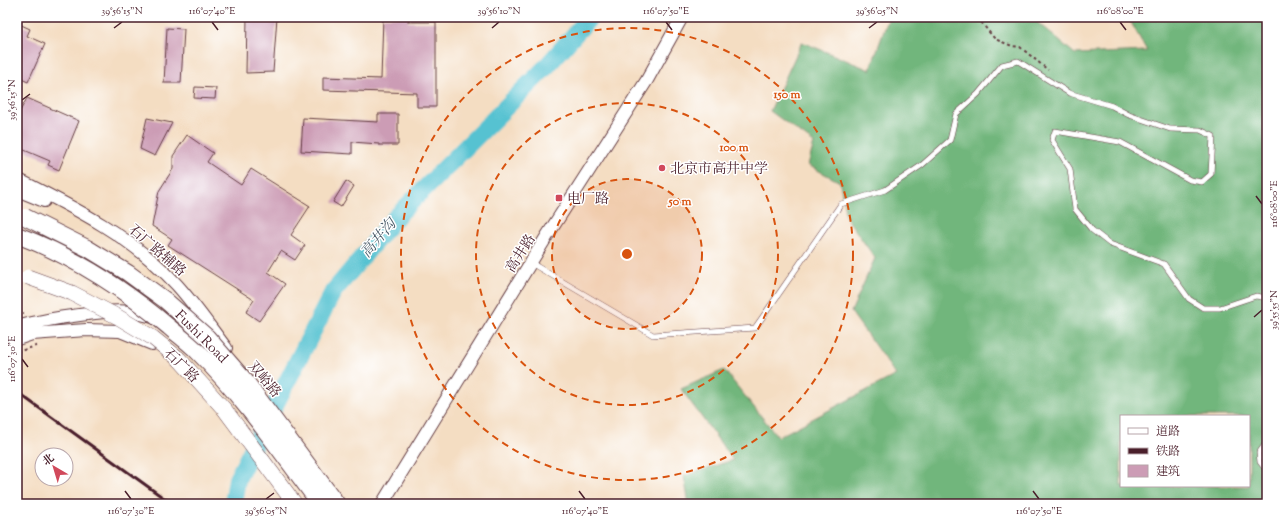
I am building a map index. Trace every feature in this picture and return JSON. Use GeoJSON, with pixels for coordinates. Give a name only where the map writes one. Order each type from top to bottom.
{"type":"FeatureCollection","features":[{"type":"Feature","properties":{"kind":"highway","name":"Fushi Road"},"geometry":{"type":"LineString","coordinates":[[25,217],[87,248],[128,273],[165,300],[207,337],[247,382],[337,504]]}},
{"type":"Feature","properties":{"kind":"highway","name":"Fushi Road"},"geometry":{"type":"LineString","coordinates":[[17,236],[39,243],[108,280],[143,306],[196,350],[241,400],[320,504]]}},
{"type":"Feature","properties":{"kind":"main road","name":"石广路"},"geometry":{"type":"LineString","coordinates":[[28,277],[72,293],[118,316],[153,338],[178,359],[225,410],[295,504]]}},
{"type":"Feature","properties":{"kind":"street","name":"高井路"},"geometry":{"type":"LineString","coordinates":[[382,504],[531,263],[647,80],[682,17]]}},
{"type":"Feature","properties":{"kind":"street","name":"石广路辅路"},"geometry":{"type":"LineString","coordinates":[[17,179],[65,203],[100,223],[140,252],[160,269],[197,308],[248,380]]}},
{"type":"Feature","properties":{"kind":"street","name":"石广路辅路"},"geometry":{"type":"LineString","coordinates":[[17,190],[35,196],[112,236],[169,285],[175,294],[173,304],[158,318]]}},
{"type":"Feature","properties":{"kind":"street","name":"双峪路"},"geometry":{"type":"LineString","coordinates":[[17,327],[83,314],[116,311],[158,318],[186,330],[213,346],[248,380],[341,504]]}},
{"type":"Feature","properties":{"kind":"street"},"geometry":{"type":"LineString","coordinates":[[17,339],[32,334],[86,330],[120,331],[148,342],[171,354],[198,376],[226,404],[302,504]]}},
{"type":"Feature","properties":{"kind":"lane"},"geometry":{"type":"LineString","coordinates":[[531,263],[653,335],[754,328],[841,204],[884,190],[922,164],[950,140],[956,114],[978,94],[1002,65],[1018,61],[1069,93],[1112,106],[1129,115],[1170,129],[1200,130],[1213,136],[1211,174],[1202,182],[1190,180],[1120,142],[1055,130],[1052,140],[1070,170],[1075,209],[1092,230],[1110,244],[1164,264],[1189,299],[1203,308],[1220,308],[1256,296],[1267,298]]}},
{"type":"Feature","properties":{"kind":"lane"},"geometry":{"type":"LineString","coordinates":[[1267,442],[1259,453],[1260,462],[1267,471]]}},
{"type":"Feature","properties":{"kind":"path"},"geometry":{"type":"LineString","coordinates":[[978,17],[995,39],[1020,48],[1049,71]]}},
{"type":"Feature","properties":{"kind":"green space"},"geometry":{"type":"Polygon","coordinates":[[[889,17],[1031,17],[1075,54],[1147,51],[1128,17],[1267,17],[1267,504],[689,504],[684,476],[733,460],[681,389],[724,370],[778,437],[896,375],[851,312],[875,258],[846,217],[840,182],[808,165],[814,143],[770,111],[802,42],[870,70],[889,17]]]}},
{"type":"Feature","properties":{"kind":"building"},"geometry":{"type":"Polygon","coordinates":[[[247,17],[277,17],[273,72],[246,73],[247,17]]]}},
{"type":"Feature","properties":{"kind":"building"},"geometry":{"type":"Polygon","coordinates":[[[383,17],[409,17],[408,22],[436,22],[436,107],[417,107],[417,93],[323,90],[323,77],[381,79],[383,17]]]}},
{"type":"Feature","properties":{"kind":"building"},"geometry":{"type":"Polygon","coordinates":[[[17,23],[30,29],[27,36],[45,44],[28,82],[17,77],[17,23]]]}},
{"type":"Feature","properties":{"kind":"building"},"geometry":{"type":"Polygon","coordinates":[[[167,28],[184,29],[181,83],[164,83],[167,28]]]}},
{"type":"Feature","properties":{"kind":"building"},"geometry":{"type":"Polygon","coordinates":[[[195,87],[216,88],[215,99],[194,98],[195,87]]]}},
{"type":"Feature","properties":{"kind":"building"},"geometry":{"type":"Polygon","coordinates":[[[27,98],[79,121],[59,170],[48,165],[50,161],[17,147],[17,117],[27,98]]]}},
{"type":"Feature","properties":{"kind":"building"},"geometry":{"type":"Polygon","coordinates":[[[378,114],[398,114],[398,145],[379,145],[352,142],[352,154],[301,151],[303,118],[378,122],[378,114]]]}},
{"type":"Feature","properties":{"kind":"building"},"geometry":{"type":"Polygon","coordinates":[[[147,118],[172,123],[155,156],[140,149],[147,118]]]}},
{"type":"Feature","properties":{"kind":"building"},"geometry":{"type":"Polygon","coordinates":[[[187,135],[213,153],[207,162],[241,185],[251,169],[310,206],[291,235],[305,245],[295,260],[281,251],[268,272],[285,284],[259,321],[246,312],[254,300],[168,245],[172,239],[152,226],[159,191],[173,169],[173,156],[187,135]]]}},
{"type":"Feature","properties":{"kind":"building"},"geometry":{"type":"Polygon","coordinates":[[[346,181],[354,186],[341,207],[333,202],[346,181]]]}},
{"type":"Feature","properties":{"kind":"waterway","name":"高井沟"},"geometry":{"type":"LineString","coordinates":[[233,504],[237,479],[333,292],[394,219],[546,67],[590,17]]}},
{"type":"Feature","properties":{"kind":"railway"},"geometry":{"type":"LineString","coordinates":[[17,392],[172,504]]}},
{"type":"Feature","properties":{"kind":"place","name":"北京市高井中学"},"geometry":{"type":"Point","coordinates":[662,168]}},
{"type":"Feature","properties":{"kind":"place","name":"电厂路"},"geometry":{"type":"Point","coordinates":[559,198]}}]}
